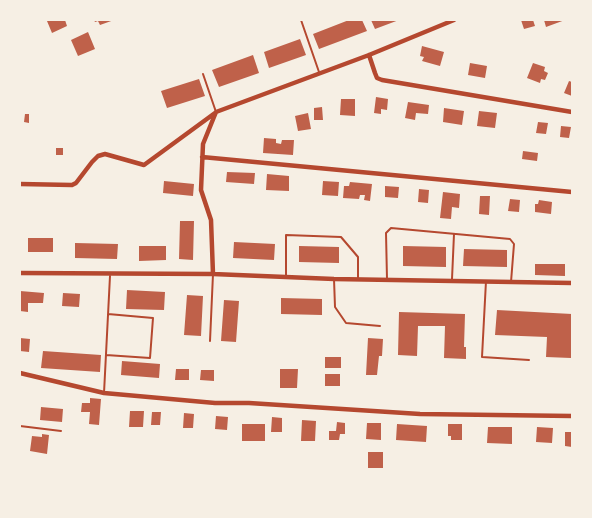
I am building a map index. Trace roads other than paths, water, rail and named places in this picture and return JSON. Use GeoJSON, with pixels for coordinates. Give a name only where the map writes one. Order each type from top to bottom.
{"type":"FeatureCollection","features":[{"type":"Feature","properties":{"kind":"street"},"geometry":{"type":"LineString","coordinates":[[20,184],[72,185],[76,183],[98,156],[105,154],[144,165],[216,112],[368,55],[454,20]]}},
{"type":"Feature","properties":{"kind":"street"},"geometry":{"type":"LineString","coordinates":[[368,55],[374,73],[377,78],[382,80],[572,112]]}},
{"type":"Feature","properties":{"kind":"street"},"geometry":{"type":"LineString","coordinates":[[213,274],[211,220],[202,190],[202,157],[203,144],[216,112]]}},
{"type":"Feature","properties":{"kind":"street"},"geometry":{"type":"LineString","coordinates":[[202,157],[572,192]]}},
{"type":"Feature","properties":{"kind":"street"},"geometry":{"type":"LineString","coordinates":[[20,273],[213,274],[334,279],[572,283]]}},
{"type":"Feature","properties":{"kind":"street"},"geometry":{"type":"LineString","coordinates":[[20,373],[104,393],[215,403],[249,403],[420,414],[572,416]]}},
{"type":"Feature","properties":{"kind":"lane"},"geometry":{"type":"LineString","coordinates":[[301,20],[319,72]]}},
{"type":"Feature","properties":{"kind":"lane"},"geometry":{"type":"LineString","coordinates":[[203,74],[216,112]]}},
{"type":"Feature","properties":{"kind":"lane"},"geometry":{"type":"LineString","coordinates":[[387,280],[386,233],[391,228],[510,239],[514,244],[511,282]]}},
{"type":"Feature","properties":{"kind":"lane"},"geometry":{"type":"LineString","coordinates":[[452,281],[454,234]]}},
{"type":"Feature","properties":{"kind":"lane"},"geometry":{"type":"LineString","coordinates":[[286,277],[286,235],[341,236],[358,257],[358,279]]}},
{"type":"Feature","properties":{"kind":"lane"},"geometry":{"type":"LineString","coordinates":[[104,393],[110,274]]}},
{"type":"Feature","properties":{"kind":"lane"},"geometry":{"type":"LineString","coordinates":[[210,341],[213,274]]}},
{"type":"Feature","properties":{"kind":"lane"},"geometry":{"type":"LineString","coordinates":[[334,279],[335,306],[346,323],[380,326]]}},
{"type":"Feature","properties":{"kind":"lane"},"geometry":{"type":"LineString","coordinates":[[486,282],[482,357],[528,360]]}},
{"type":"Feature","properties":{"kind":"lane"},"geometry":{"type":"LineString","coordinates":[[106,355],[150,358],[153,318],[108,314]]}},
{"type":"Feature","properties":{"kind":"lane"},"geometry":{"type":"LineString","coordinates":[[20,426],[60,431]]}}]}
